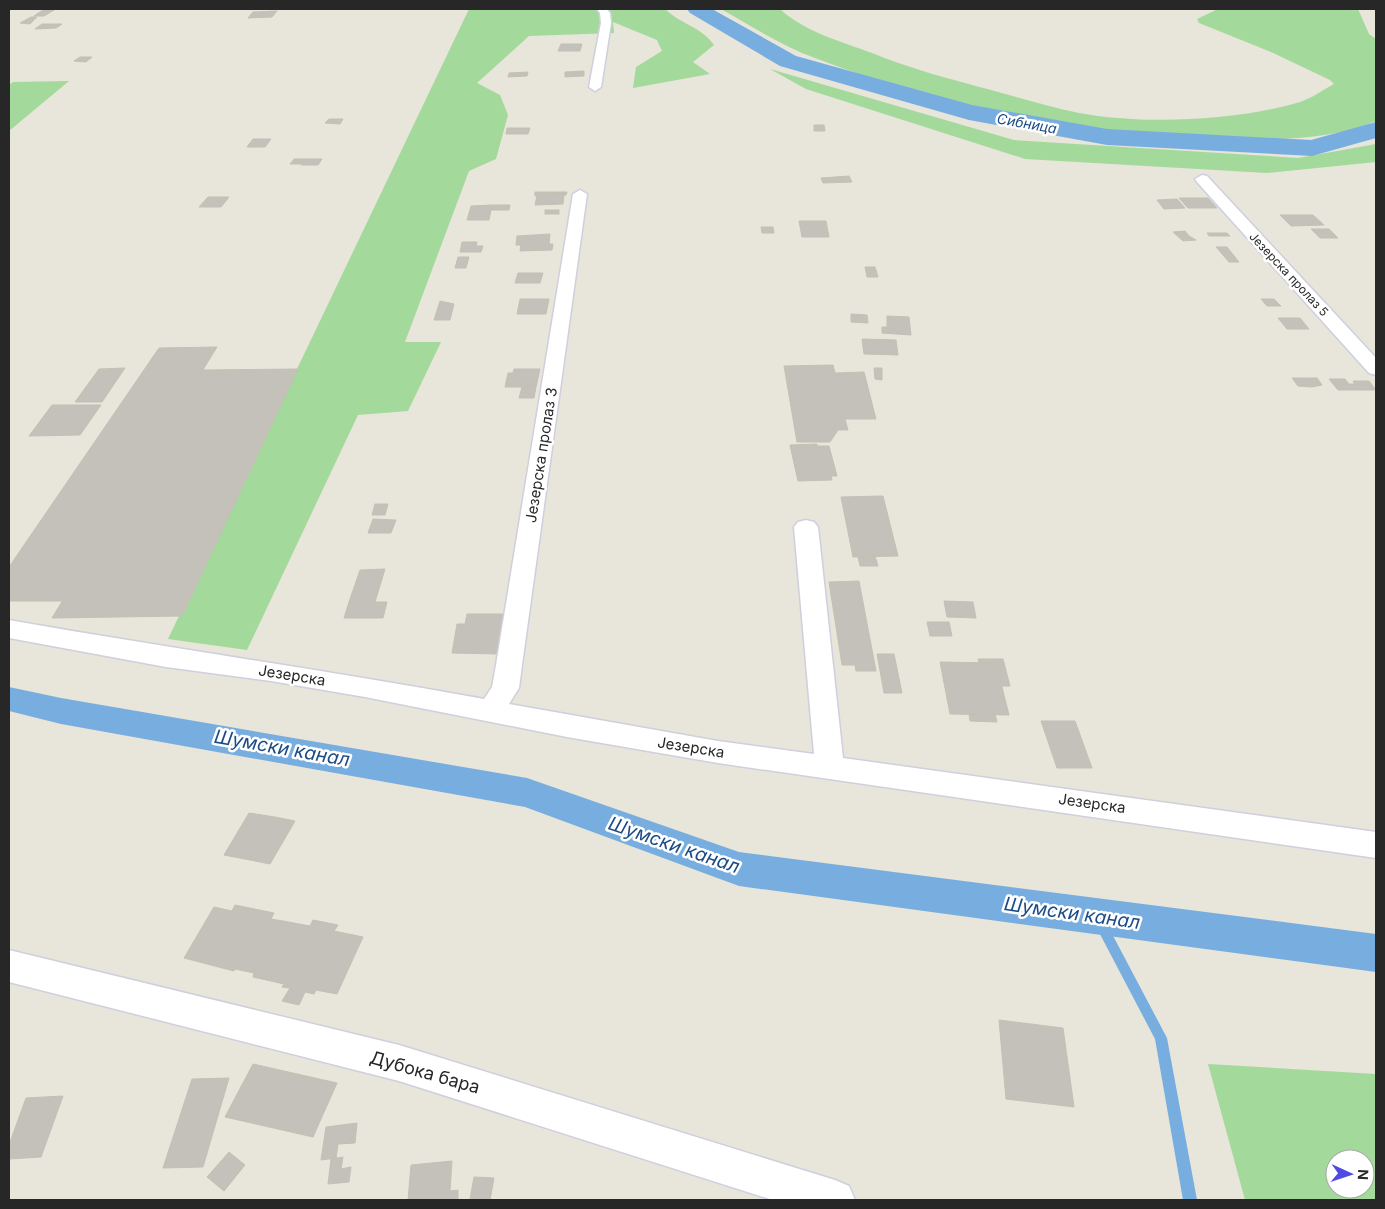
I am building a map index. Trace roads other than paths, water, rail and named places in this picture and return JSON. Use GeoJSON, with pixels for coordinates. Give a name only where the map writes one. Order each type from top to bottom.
{"type":"FeatureCollection","features":[{"type":"Feature","properties":{"kind":"street"},"geometry":{"type":"LineString","coordinates":[[595,87],[606,23],[602,9]]}},
{"type":"Feature","properties":{"kind":"street","name":"Језерска пролаз 5"},"geometry":{"type":"LineString","coordinates":[[1202,179],[1376,369]]}},
{"type":"Feature","properties":{"kind":"street","name":"Језерска пролаз 3"},"geometry":{"type":"LineString","coordinates":[[491,712],[505,688],[509,666],[580,194]]}},
{"type":"Feature","properties":{"kind":"street"},"geometry":{"type":"LineString","coordinates":[[806,527],[830,766]]}},
{"type":"Feature","properties":{"kind":"street","name":"Језерска"},"geometry":{"type":"LineString","coordinates":[[9,629],[166,657],[271,671],[365,687],[491,712],[709,750],[1376,845]]}},
{"type":"Feature","properties":{"kind":"street","name":"Дубока бара"},"geometry":{"type":"LineString","coordinates":[[9,966],[114,994],[400,1063],[835,1200]]}},
{"type":"Feature","properties":{"kind":"waterway","name":"Сибница"},"geometry":{"type":"LineString","coordinates":[[697,9],[788,61],[969,112],[1107,137],[1312,148],[1376,130]]}},
{"type":"Feature","properties":{"kind":"waterway","name":"Шумски канал"},"geometry":{"type":"LineString","coordinates":[[9,699],[61,711],[527,793],[739,869],[1376,953]]}},
{"type":"Feature","properties":{"kind":"waterway"},"geometry":{"type":"LineString","coordinates":[[1097,917],[1161,1038],[1190,1200]]}}]}
